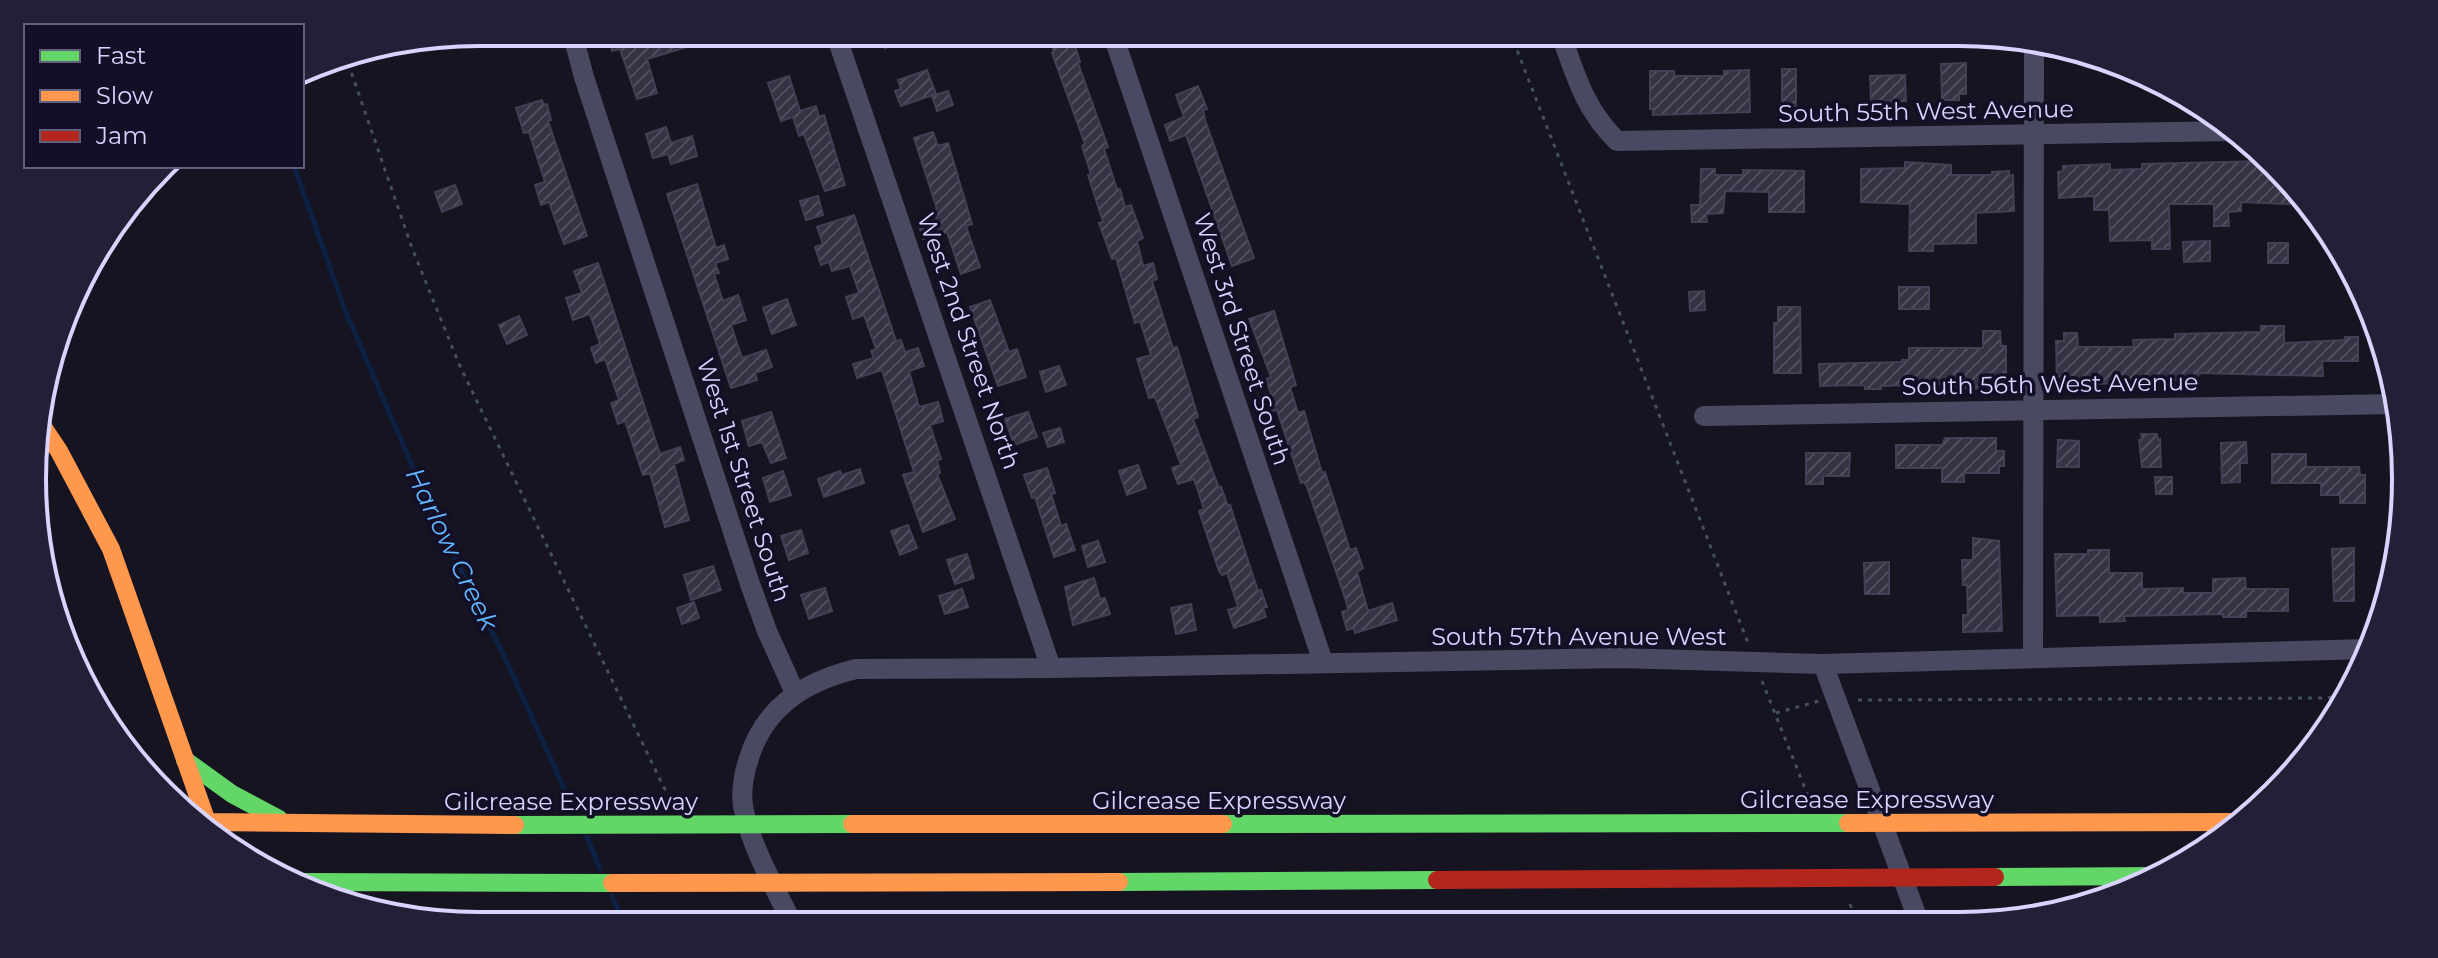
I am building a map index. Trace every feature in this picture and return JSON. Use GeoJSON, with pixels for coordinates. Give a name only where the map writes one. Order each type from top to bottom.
{"type":"FeatureCollection","features":[{"type":"Feature","properties":{"kind":"main road"},"geometry":{"type":"LineString","coordinates":[[49,435],[111,549],[200,810]]}},
{"type":"Feature","properties":{"kind":"main road"},"geometry":{"type":"LineString","coordinates":[[185,760],[232,794],[288,823]]}},
{"type":"Feature","properties":{"kind":"main road","name":"Gilcrease Expressway"},"geometry":{"type":"LineString","coordinates":[[219,826],[2224,822]]}},
{"type":"Feature","properties":{"kind":"main road"},"geometry":{"type":"LineString","coordinates":[[321,882],[893,883],[2131,876]]}},
{"type":"Feature","properties":{"kind":"main road"},"geometry":{"type":"LineString","coordinates":[[359,894],[374,882]]}},
{"type":"Feature","properties":{"kind":"street","name":"West 1st Street South"},"geometry":{"type":"LineString","coordinates":[[576,46],[750,584],[795,693]]}},
{"type":"Feature","properties":{"kind":"street","name":"West 2nd Street North"},"geometry":{"type":"LineString","coordinates":[[840,46],[1051,668]]}},
{"type":"Feature","properties":{"kind":"street","name":"West 3rd Street South"},"geometry":{"type":"LineString","coordinates":[[1117,46],[1323,662]]}},
{"type":"Feature","properties":{"kind":"street","name":"South 55th West Avenue"},"geometry":{"type":"LineString","coordinates":[[1565,46],[1587,104],[1599,123],[1617,141],[2218,131]]}},
{"type":"Feature","properties":{"kind":"street"},"geometry":{"type":"LineString","coordinates":[[2033,658],[2031,410],[2034,53]]}},
{"type":"Feature","properties":{"kind":"street","name":"South 56th West Avenue"},"geometry":{"type":"LineString","coordinates":[[1704,416],[2385,404]]}},
{"type":"Feature","properties":{"kind":"street","name":"South 57th Avenue West"},"geometry":{"type":"LineString","coordinates":[[795,693],[827,676],[856,669],[1620,658],[1823,664],[2357,649]]}},
{"type":"Feature","properties":{"kind":"street"},"geometry":{"type":"LineString","coordinates":[[1823,664],[1915,912]]}},
{"type":"Feature","properties":{"kind":"street"},"geometry":{"type":"LineString","coordinates":[[787,912],[756,846],[748,824],[743,794],[746,766],[753,743],[764,724],[795,693]]}},
{"type":"Feature","properties":{"kind":"path"},"geometry":{"type":"LineString","coordinates":[[1515,46],[1776,713],[1806,702],[1837,700],[2334,697]]}},
{"type":"Feature","properties":{"kind":"path"},"geometry":{"type":"LineString","coordinates":[[349,66],[412,248],[459,364],[671,802]]}},
{"type":"Feature","properties":{"kind":"building"},"geometry":{"type":"Polygon","coordinates":[[[611,46],[690,46],[647,59],[657,93],[637,99],[620,49],[612,51],[611,46]]]}},
{"type":"Feature","properties":{"kind":"building"},"geometry":{"type":"Polygon","coordinates":[[[1052,46],[1075,46],[1078,63],[1108,147],[1104,149],[1117,189],[1120,189],[1125,207],[1131,205],[1143,238],[1137,241],[1143,266],[1153,263],[1157,279],[1152,281],[1173,348],[1177,347],[1198,417],[1193,419],[1219,488],[1230,505],[1258,591],[1261,590],[1267,607],[1263,608],[1266,617],[1234,628],[1228,610],[1238,607],[1227,573],[1222,575],[1219,571],[1199,511],[1204,509],[1194,479],[1178,484],[1172,468],[1181,465],[1155,397],[1149,398],[1137,359],[1151,355],[1140,321],[1135,323],[1116,258],[1112,259],[1099,223],[1103,222],[1088,175],[1091,174],[1082,146],[1085,144],[1052,46]]]}},
{"type":"Feature","properties":{"kind":"building"},"geometry":{"type":"Polygon","coordinates":[[[1966,63],[1966,94],[1959,94],[1959,100],[1942,100],[1941,64],[1966,63]]]}},
{"type":"Feature","properties":{"kind":"building"},"geometry":{"type":"Polygon","coordinates":[[[1782,69],[1796,69],[1796,106],[1782,106],[1782,69]]]}},
{"type":"Feature","properties":{"kind":"building"},"geometry":{"type":"Polygon","coordinates":[[[927,70],[936,94],[901,106],[895,91],[901,89],[898,80],[927,70]]]}},
{"type":"Feature","properties":{"kind":"building"},"geometry":{"type":"Polygon","coordinates":[[[1749,70],[1750,112],[1653,115],[1653,109],[1650,109],[1650,71],[1674,71],[1674,76],[1724,76],[1724,71],[1749,70]]]}},
{"type":"Feature","properties":{"kind":"building"},"geometry":{"type":"Polygon","coordinates":[[[1905,75],[1906,101],[1871,102],[1870,76],[1905,75]]]}},
{"type":"Feature","properties":{"kind":"building"},"geometry":{"type":"Polygon","coordinates":[[[789,76],[800,111],[816,106],[819,117],[824,115],[845,185],[825,191],[804,134],[799,136],[793,117],[781,121],[768,83],[789,76]]]}},
{"type":"Feature","properties":{"kind":"building"},"geometry":{"type":"Polygon","coordinates":[[[1198,86],[1207,109],[1203,110],[1205,120],[1254,258],[1232,266],[1186,135],[1170,141],[1165,125],[1184,117],[1176,95],[1198,86]]]}},
{"type":"Feature","properties":{"kind":"building"},"geometry":{"type":"Polygon","coordinates":[[[948,91],[953,105],[937,111],[932,96],[948,91]]]}},
{"type":"Feature","properties":{"kind":"building"},"geometry":{"type":"Polygon","coordinates":[[[542,100],[544,105],[547,104],[551,120],[548,121],[587,236],[564,244],[549,202],[541,205],[535,185],[545,182],[529,132],[524,133],[516,108],[542,100]]]}},
{"type":"Feature","properties":{"kind":"building"},"geometry":{"type":"Polygon","coordinates":[[[666,127],[671,143],[692,136],[697,156],[671,164],[668,154],[653,158],[646,134],[666,127]]]}},
{"type":"Feature","properties":{"kind":"building"},"geometry":{"type":"Polygon","coordinates":[[[933,132],[938,146],[948,143],[972,224],[966,226],[980,267],[961,274],[947,232],[923,239],[919,225],[937,219],[934,210],[937,209],[914,138],[933,132]]]}},
{"type":"Feature","properties":{"kind":"building"},"geometry":{"type":"Polygon","coordinates":[[[2253,161],[2289,199],[2289,204],[2241,202],[2241,211],[2228,212],[2229,226],[2214,226],[2214,204],[2169,204],[2170,249],[2152,249],[2152,240],[2110,241],[2109,210],[2094,210],[2094,196],[2059,198],[2058,172],[2063,171],[2063,166],[2110,164],[2110,170],[2142,169],[2142,164],[2253,161]]]}},
{"type":"Feature","properties":{"kind":"building"},"geometry":{"type":"Polygon","coordinates":[[[1905,162],[1951,165],[1951,175],[1992,175],[1992,172],[2009,171],[2009,176],[2013,175],[2014,211],[1976,213],[1976,243],[1933,244],[1933,251],[1909,251],[1910,204],[1861,202],[1861,169],[1905,168],[1905,162]]]}},
{"type":"Feature","properties":{"kind":"building"},"geometry":{"type":"Polygon","coordinates":[[[1701,169],[1715,169],[1715,175],[1743,175],[1743,170],[1804,171],[1804,212],[1769,212],[1769,192],[1725,191],[1723,213],[1706,214],[1707,222],[1692,222],[1691,205],[1700,205],[1701,169]]]}},
{"type":"Feature","properties":{"kind":"building"},"geometry":{"type":"Polygon","coordinates":[[[697,184],[716,248],[724,245],[728,259],[715,263],[719,273],[714,274],[723,301],[738,295],[746,320],[731,325],[742,358],[766,350],[772,367],[755,373],[757,380],[731,388],[667,194],[697,184]]]}},
{"type":"Feature","properties":{"kind":"building"},"geometry":{"type":"Polygon","coordinates":[[[455,185],[462,204],[442,212],[435,192],[455,185]]]}},
{"type":"Feature","properties":{"kind":"building"},"geometry":{"type":"Polygon","coordinates":[[[818,196],[823,215],[806,220],[800,201],[818,196]]]}},
{"type":"Feature","properties":{"kind":"building"},"geometry":{"type":"Polygon","coordinates":[[[854,215],[896,341],[901,340],[905,352],[918,348],[924,366],[909,371],[919,407],[938,402],[943,421],[930,425],[941,459],[937,460],[940,473],[937,474],[955,519],[923,532],[903,475],[914,472],[882,370],[857,378],[853,364],[874,358],[871,351],[876,349],[864,315],[853,319],[846,297],[859,293],[850,266],[832,271],[829,262],[821,265],[815,247],[823,244],[817,227],[854,215]]]}},
{"type":"Feature","properties":{"kind":"building"},"geometry":{"type":"Polygon","coordinates":[[[2210,241],[2210,261],[2184,262],[2183,242],[2210,241]]]}},
{"type":"Feature","properties":{"kind":"building"},"geometry":{"type":"Polygon","coordinates":[[[2268,243],[2288,243],[2288,263],[2268,263],[2268,243]]]}},
{"type":"Feature","properties":{"kind":"building"},"geometry":{"type":"Polygon","coordinates":[[[598,263],[660,454],[680,447],[684,460],[674,464],[689,520],[665,527],[650,473],[643,475],[625,421],[618,424],[611,403],[619,400],[605,359],[596,363],[591,348],[600,344],[590,314],[573,320],[566,298],[582,293],[574,271],[598,263]]]}},
{"type":"Feature","properties":{"kind":"building"},"geometry":{"type":"Polygon","coordinates":[[[1899,287],[1929,287],[1929,309],[1899,309],[1899,287]]]}},
{"type":"Feature","properties":{"kind":"building"},"geometry":{"type":"Polygon","coordinates":[[[1704,291],[1705,310],[1690,311],[1689,292],[1704,291]]]}},
{"type":"Feature","properties":{"kind":"building"},"geometry":{"type":"Polygon","coordinates":[[[787,299],[796,325],[772,334],[763,308],[787,299]]]}},
{"type":"Feature","properties":{"kind":"building"},"geometry":{"type":"Polygon","coordinates":[[[990,300],[1009,352],[1017,349],[1026,377],[998,386],[970,307],[990,300]]]}},
{"type":"Feature","properties":{"kind":"building"},"geometry":{"type":"Polygon","coordinates":[[[1778,307],[1800,307],[1801,373],[1774,373],[1774,323],[1778,323],[1778,307]]]}},
{"type":"Feature","properties":{"kind":"building"},"geometry":{"type":"Polygon","coordinates":[[[1274,311],[1296,385],[1290,387],[1298,413],[1304,411],[1350,550],[1356,548],[1363,568],[1357,572],[1368,611],[1392,603],[1397,620],[1355,633],[1354,628],[1347,630],[1342,612],[1348,610],[1346,601],[1307,487],[1304,482],[1301,483],[1277,410],[1263,414],[1258,398],[1271,394],[1266,379],[1271,377],[1249,319],[1274,311]]]}},
{"type":"Feature","properties":{"kind":"building"},"geometry":{"type":"Polygon","coordinates":[[[519,316],[527,335],[507,344],[499,325],[519,316]]]}},
{"type":"Feature","properties":{"kind":"building"},"geometry":{"type":"Polygon","coordinates":[[[2261,326],[2284,326],[2284,343],[2358,337],[2358,361],[2322,361],[2323,376],[2199,373],[2197,379],[2057,386],[2056,341],[2064,341],[2064,333],[2077,333],[2078,347],[2134,347],[2133,340],[2175,339],[2175,334],[2261,332],[2261,326]]]}},
{"type":"Feature","properties":{"kind":"building"},"geometry":{"type":"Polygon","coordinates":[[[1983,331],[2000,331],[2001,346],[2006,346],[2006,389],[1941,388],[1941,384],[1881,386],[1881,389],[1865,389],[1861,385],[1820,386],[1819,364],[1902,362],[1909,360],[1909,348],[1983,348],[1983,331]]]}},
{"type":"Feature","properties":{"kind":"building"},"geometry":{"type":"Polygon","coordinates":[[[1059,366],[1066,385],[1046,392],[1040,372],[1059,366]]]}},
{"type":"Feature","properties":{"kind":"building"},"geometry":{"type":"Polygon","coordinates":[[[771,412],[786,458],[771,463],[762,442],[749,446],[742,421],[771,412]]]}},
{"type":"Feature","properties":{"kind":"building"},"geometry":{"type":"Polygon","coordinates":[[[1028,412],[1037,437],[1014,445],[1005,419],[1028,412]]]}},
{"type":"Feature","properties":{"kind":"building"},"geometry":{"type":"Polygon","coordinates":[[[1060,428],[1064,442],[1048,447],[1043,433],[1060,428]]]}},
{"type":"Feature","properties":{"kind":"building"},"geometry":{"type":"Polygon","coordinates":[[[2141,434],[2157,434],[2161,467],[2142,467],[2141,434]]]}},
{"type":"Feature","properties":{"kind":"building"},"geometry":{"type":"Polygon","coordinates":[[[1945,438],[1996,438],[1996,451],[2004,451],[2004,466],[1999,466],[1999,473],[1964,473],[1964,482],[1942,482],[1942,468],[1896,468],[1896,445],[1942,445],[1945,438]]]}},
{"type":"Feature","properties":{"kind":"building"},"geometry":{"type":"Polygon","coordinates":[[[2058,440],[2079,441],[2079,467],[2057,467],[2058,440]]]}},
{"type":"Feature","properties":{"kind":"building"},"geometry":{"type":"Polygon","coordinates":[[[2246,442],[2247,463],[2240,463],[2240,482],[2222,483],[2221,443],[2246,442]]]}},
{"type":"Feature","properties":{"kind":"building"},"geometry":{"type":"Polygon","coordinates":[[[1806,453],[1850,453],[1849,476],[1823,476],[1823,484],[1806,484],[1806,453]]]}},
{"type":"Feature","properties":{"kind":"building"},"geometry":{"type":"Polygon","coordinates":[[[2272,454],[2306,454],[2306,467],[2359,467],[2360,475],[2365,475],[2365,503],[2340,503],[2340,495],[2321,495],[2321,483],[2272,483],[2272,454]]]}},
{"type":"Feature","properties":{"kind":"building"},"geometry":{"type":"Polygon","coordinates":[[[1138,465],[1146,488],[1127,495],[1119,471],[1138,465]]]}},
{"type":"Feature","properties":{"kind":"building"},"geometry":{"type":"Polygon","coordinates":[[[1047,468],[1061,526],[1066,524],[1075,550],[1054,557],[1035,497],[1032,498],[1024,475],[1047,468]]]}},
{"type":"Feature","properties":{"kind":"building"},"geometry":{"type":"Polygon","coordinates":[[[860,469],[864,483],[824,497],[818,479],[840,471],[842,475],[860,469]]]}},
{"type":"Feature","properties":{"kind":"building"},"geometry":{"type":"Polygon","coordinates":[[[783,471],[791,495],[770,502],[763,478],[783,471]]]}},
{"type":"Feature","properties":{"kind":"building"},"geometry":{"type":"Polygon","coordinates":[[[2155,477],[2172,477],[2172,494],[2156,494],[2155,477]]]}},
{"type":"Feature","properties":{"kind":"building"},"geometry":{"type":"Polygon","coordinates":[[[908,525],[917,548],[900,555],[891,531],[908,525]]]}},
{"type":"Feature","properties":{"kind":"building"},"geometry":{"type":"Polygon","coordinates":[[[801,530],[808,553],[789,560],[781,536],[801,530]]]}},
{"type":"Feature","properties":{"kind":"building"},"geometry":{"type":"Polygon","coordinates":[[[1973,538],[1999,541],[2002,631],[1963,632],[1963,615],[1968,615],[1962,560],[1973,560],[1973,538]]]}},
{"type":"Feature","properties":{"kind":"building"},"geometry":{"type":"Polygon","coordinates":[[[1098,541],[1105,562],[1088,567],[1082,546],[1098,541]]]}},
{"type":"Feature","properties":{"kind":"building"},"geometry":{"type":"Polygon","coordinates":[[[2354,548],[2354,601],[2334,601],[2332,549],[2354,548]]]}},
{"type":"Feature","properties":{"kind":"building"},"geometry":{"type":"Polygon","coordinates":[[[2088,550],[2109,550],[2109,573],[2142,573],[2142,589],[2183,588],[2183,593],[2213,593],[2213,579],[2245,578],[2246,589],[2288,589],[2288,611],[2246,611],[2246,617],[2223,617],[2223,614],[2124,616],[2125,621],[2100,622],[2100,615],[2057,616],[2055,554],[2088,554],[2088,550]]]}},
{"type":"Feature","properties":{"kind":"building"},"geometry":{"type":"Polygon","coordinates":[[[967,554],[974,578],[955,584],[947,560],[967,554]]]}},
{"type":"Feature","properties":{"kind":"building"},"geometry":{"type":"Polygon","coordinates":[[[1889,562],[1889,594],[1865,594],[1864,563],[1889,562]]]}},
{"type":"Feature","properties":{"kind":"building"},"geometry":{"type":"Polygon","coordinates":[[[713,566],[721,590],[691,600],[684,575],[713,566]]]}},
{"type":"Feature","properties":{"kind":"building"},"geometry":{"type":"Polygon","coordinates":[[[1094,578],[1100,599],[1105,598],[1110,614],[1073,625],[1065,587],[1094,578]]]}},
{"type":"Feature","properties":{"kind":"building"},"geometry":{"type":"Polygon","coordinates":[[[825,588],[832,611],[809,619],[801,595],[825,588]]]}},
{"type":"Feature","properties":{"kind":"building"},"geometry":{"type":"Polygon","coordinates":[[[962,589],[968,607],[945,614],[939,596],[962,589]]]}},
{"type":"Feature","properties":{"kind":"building"},"geometry":{"type":"Polygon","coordinates":[[[694,602],[699,618],[682,624],[677,608],[694,602]]]}},
{"type":"Feature","properties":{"kind":"building"},"geometry":{"type":"Polygon","coordinates":[[[1191,604],[1196,630],[1176,634],[1171,608],[1191,604]]]}},
{"type":"Feature","properties":{"kind":"waterway","name":"Harlow Creek"},"geometry":{"type":"LineString","coordinates":[[295,168],[345,310],[429,505],[504,656],[574,810]]}},
{"type":"Feature","properties":{"kind":"waterway","name":"Harlow Creek"},"geometry":{"type":"LineString","coordinates":[[587,837],[600,869]]}},
{"type":"Feature","properties":{"kind":"waterway","name":"Harlow Creek"},"geometry":{"type":"LineString","coordinates":[[612,896],[618,912]]}},
{"type":"Feature","properties":{"kind":"traffic: fast"},"geometry":{"type":"LineString","coordinates":[[185,760],[232,794],[279,819]]}},
{"type":"Feature","properties":{"kind":"traffic: fast"},"geometry":{"type":"LineString","coordinates":[[1223,824],[1848,823]]}},
{"type":"Feature","properties":{"kind":"traffic: fast"},"geometry":{"type":"LineString","coordinates":[[515,825],[852,824]]}},
{"type":"Feature","properties":{"kind":"traffic: fast"},"geometry":{"type":"LineString","coordinates":[[1995,877],[2131,876]]}},
{"type":"Feature","properties":{"kind":"traffic: fast"},"geometry":{"type":"LineString","coordinates":[[1119,882],[1437,880]]}},
{"type":"Feature","properties":{"kind":"traffic: fast"},"geometry":{"type":"LineString","coordinates":[[321,882],[612,883]]}},
{"type":"Feature","properties":{"kind":"traffic: slow"},"geometry":{"type":"LineString","coordinates":[[49,435],[111,549],[204,814]]}},
{"type":"Feature","properties":{"kind":"traffic: slow"},"geometry":{"type":"LineString","coordinates":[[214,822],[515,825]]}},
{"type":"Feature","properties":{"kind":"traffic: slow"},"geometry":{"type":"LineString","coordinates":[[1848,823],[2224,822]]}},
{"type":"Feature","properties":{"kind":"traffic: slow"},"geometry":{"type":"LineString","coordinates":[[852,824],[1223,824]]}},
{"type":"Feature","properties":{"kind":"traffic: slow"},"geometry":{"type":"LineString","coordinates":[[612,883],[1119,882]]}},
{"type":"Feature","properties":{"kind":"traffic: jam"},"geometry":{"type":"LineString","coordinates":[[1437,880],[1995,877]]}}]}
